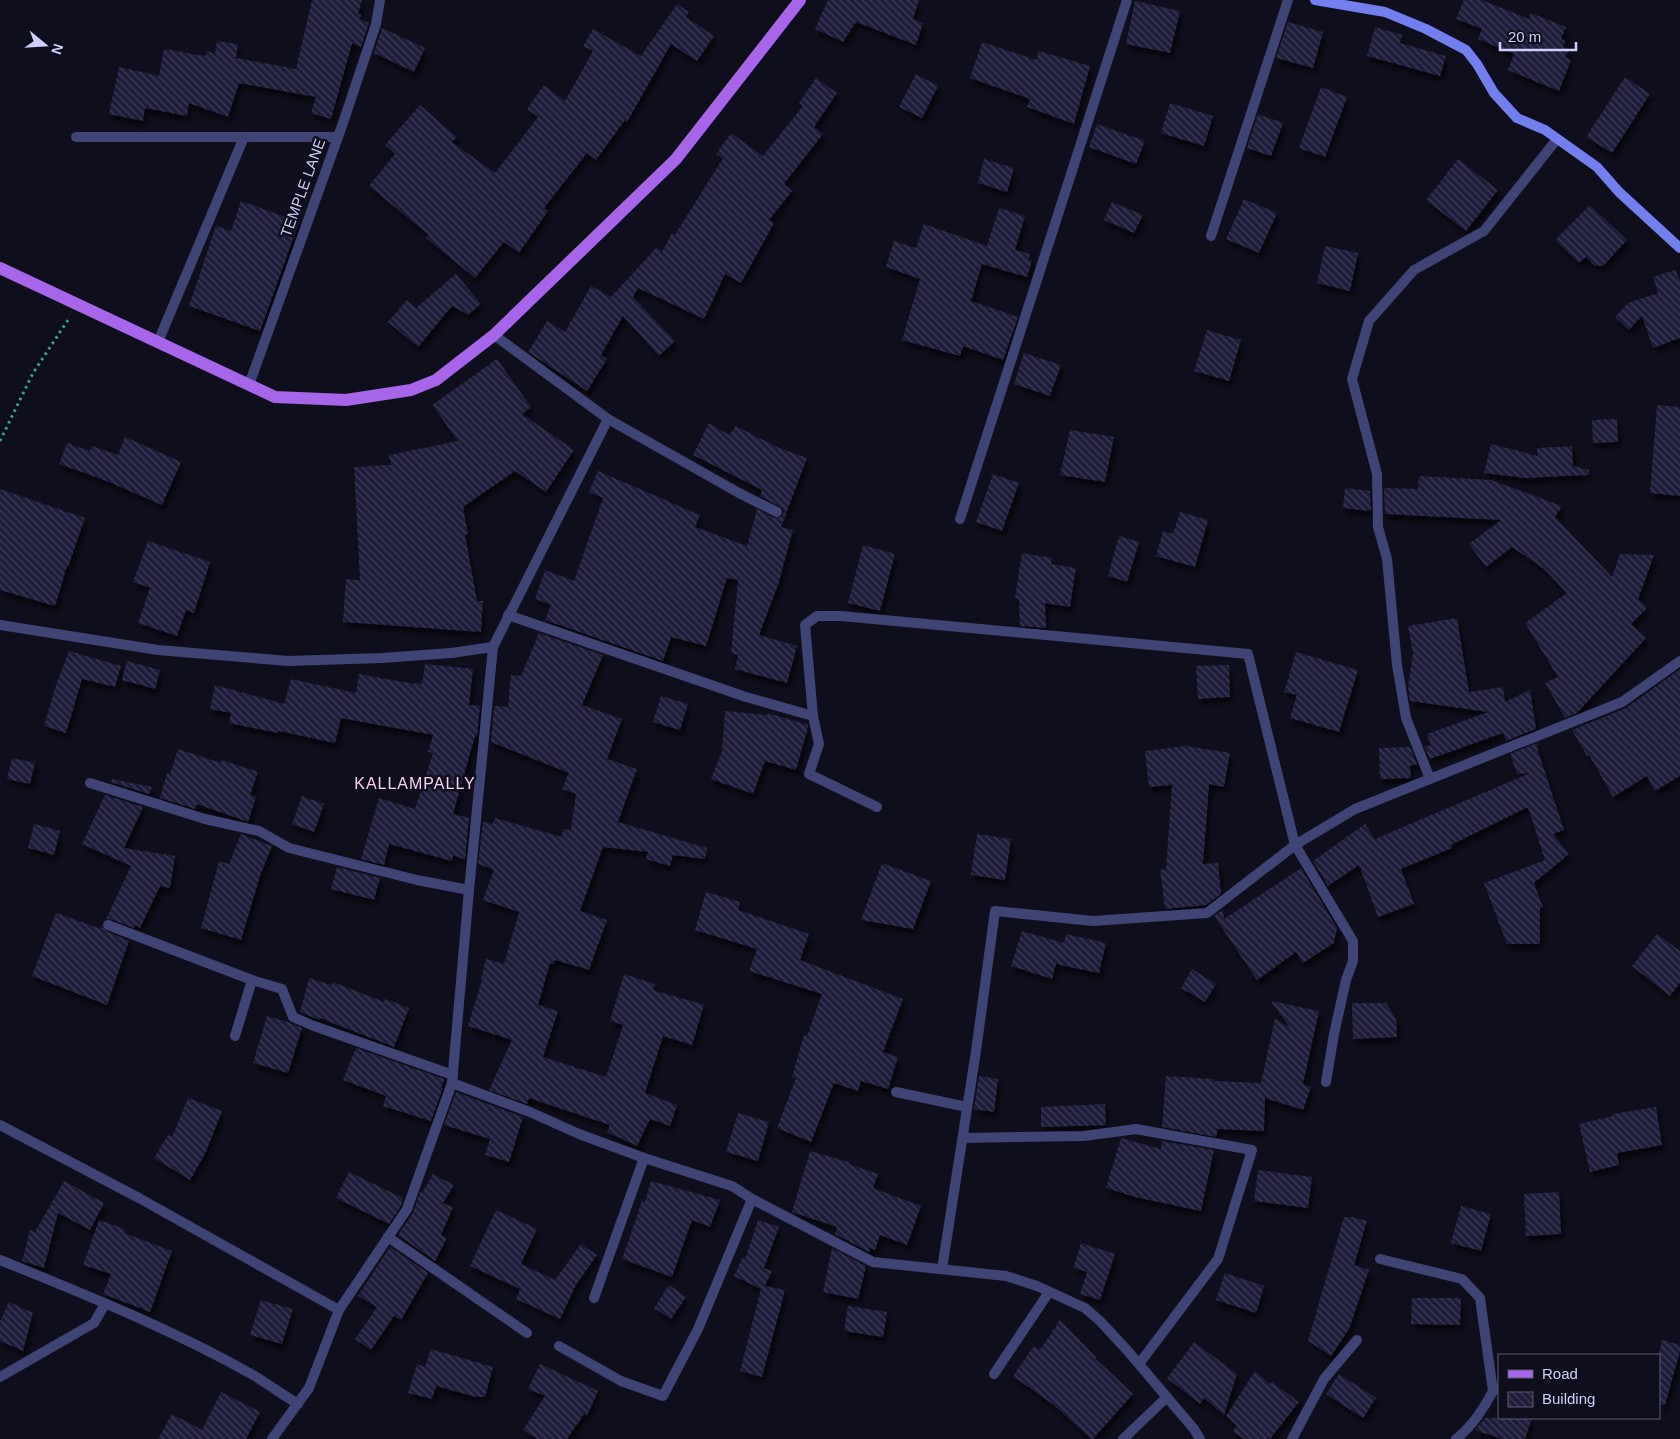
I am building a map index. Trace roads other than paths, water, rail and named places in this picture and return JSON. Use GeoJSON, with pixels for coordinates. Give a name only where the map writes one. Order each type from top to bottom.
{"type":"FeatureCollection","features":[{"type":"Feature","properties":{"kind":"main road"},"geometry":{"type":"LineString","coordinates":[[0,268],[275,397],[346,400],[411,390],[436,380],[494,335],[676,159],[800,0]]}},
{"type":"Feature","properties":{"kind":"street","name":"TEMPLE LANE"},"geometry":{"type":"LineString","coordinates":[[249,385],[338,137],[376,24],[380,0]]}},
{"type":"Feature","properties":{"kind":"street"},"geometry":{"type":"LineString","coordinates":[[960,519],[1127,0]]}},
{"type":"Feature","properties":{"kind":"street"},"geometry":{"type":"LineString","coordinates":[[1211,236],[1288,0]]}},
{"type":"Feature","properties":{"kind":"street"},"geometry":{"type":"LineString","coordinates":[[1315,0],[1385,12],[1426,29],[1466,50],[1477,64],[1494,93],[1517,118],[1544,130],[1597,167],[1619,192],[1680,248]]}},
{"type":"Feature","properties":{"kind":"street"},"geometry":{"type":"LineString","coordinates":[[76,137],[338,137]]}},
{"type":"Feature","properties":{"kind":"street"},"geometry":{"type":"LineString","coordinates":[[158,342],[244,137]]}},
{"type":"Feature","properties":{"kind":"street"},"geometry":{"type":"LineString","coordinates":[[1430,779],[1406,718],[1397,665],[1387,559],[1378,528],[1377,474],[1352,379],[1369,321],[1414,270],[1484,231],[1557,139]]}},
{"type":"Feature","properties":{"kind":"street"},"geometry":{"type":"LineString","coordinates":[[494,335],[608,419],[738,493],[777,512]]}},
{"type":"Feature","properties":{"kind":"street"},"geometry":{"type":"LineString","coordinates":[[272,1439],[310,1388],[339,1310],[407,1209],[453,1079],[493,647],[608,419]]}},
{"type":"Feature","properties":{"kind":"street"},"geometry":{"type":"LineString","coordinates":[[508,615],[746,697],[813,716]]}},
{"type":"Feature","properties":{"kind":"street"},"geometry":{"type":"LineString","coordinates":[[877,807],[809,774],[819,744],[813,716],[805,625],[817,616],[841,616],[1248,654],[1295,845],[1353,940],[1353,961],[1346,980],[1326,1082]]}},
{"type":"Feature","properties":{"kind":"street"},"geometry":{"type":"LineString","coordinates":[[0,625],[158,650],[288,661],[392,658],[444,654],[493,647]]}},
{"type":"Feature","properties":{"kind":"street"},"geometry":{"type":"LineString","coordinates":[[942,1269],[963,1138],[995,911],[1093,921],[1206,913],[1295,845],[1355,809],[1622,702],[1680,662]]}},
{"type":"Feature","properties":{"kind":"street"},"geometry":{"type":"LineString","coordinates":[[90,783],[205,820],[259,831],[289,848],[417,880],[469,890]]}},
{"type":"Feature","properties":{"kind":"street"},"geometry":{"type":"LineString","coordinates":[[108,925],[252,980],[282,989],[294,1017],[314,1026],[453,1079],[580,1134],[644,1158],[732,1186],[752,1199],[872,1262],[1006,1276],[1085,1308],[1100,1321],[1139,1364],[1194,1429],[1200,1439]]}},
{"type":"Feature","properties":{"kind":"street"},"geometry":{"type":"LineString","coordinates":[[235,1036],[252,980]]}},
{"type":"Feature","properties":{"kind":"street"},"geometry":{"type":"LineString","coordinates":[[896,1092],[967,1107]]}},
{"type":"Feature","properties":{"kind":"street"},"geometry":{"type":"LineString","coordinates":[[0,1125],[139,1198],[339,1310]]}},
{"type":"Feature","properties":{"kind":"street"},"geometry":{"type":"LineString","coordinates":[[963,1138],[1084,1136],[1136,1130],[1252,1150],[1218,1259],[1139,1364]]}},
{"type":"Feature","properties":{"kind":"street"},"geometry":{"type":"LineString","coordinates":[[594,1298],[644,1158]]}},
{"type":"Feature","properties":{"kind":"street"},"geometry":{"type":"LineString","coordinates":[[559,1346],[620,1380],[663,1396],[698,1329],[752,1199]]}},
{"type":"Feature","properties":{"kind":"street"},"geometry":{"type":"LineString","coordinates":[[388,1237],[527,1333]]}},
{"type":"Feature","properties":{"kind":"street"},"geometry":{"type":"LineString","coordinates":[[0,1260],[105,1304],[202,1348],[254,1376],[298,1404]]}},
{"type":"Feature","properties":{"kind":"street"},"geometry":{"type":"LineString","coordinates":[[1380,1260],[1462,1279],[1480,1298],[1496,1390],[1467,1431],[1456,1439]]}},
{"type":"Feature","properties":{"kind":"street"},"geometry":{"type":"LineString","coordinates":[[994,1374],[1049,1292]]}},
{"type":"Feature","properties":{"kind":"street"},"geometry":{"type":"LineString","coordinates":[[0,1377],[31,1361],[94,1323],[105,1304]]}},
{"type":"Feature","properties":{"kind":"street"},"geometry":{"type":"LineString","coordinates":[[1292,1439],[1324,1379],[1357,1340]]}},
{"type":"Feature","properties":{"kind":"street"},"geometry":{"type":"LineString","coordinates":[[1123,1439],[1167,1397]]}},
{"type":"Feature","properties":{"kind":"district","name":"KALLAMPALLY"},"geometry":{"type":"Point","coordinates":[415,783]}}]}
